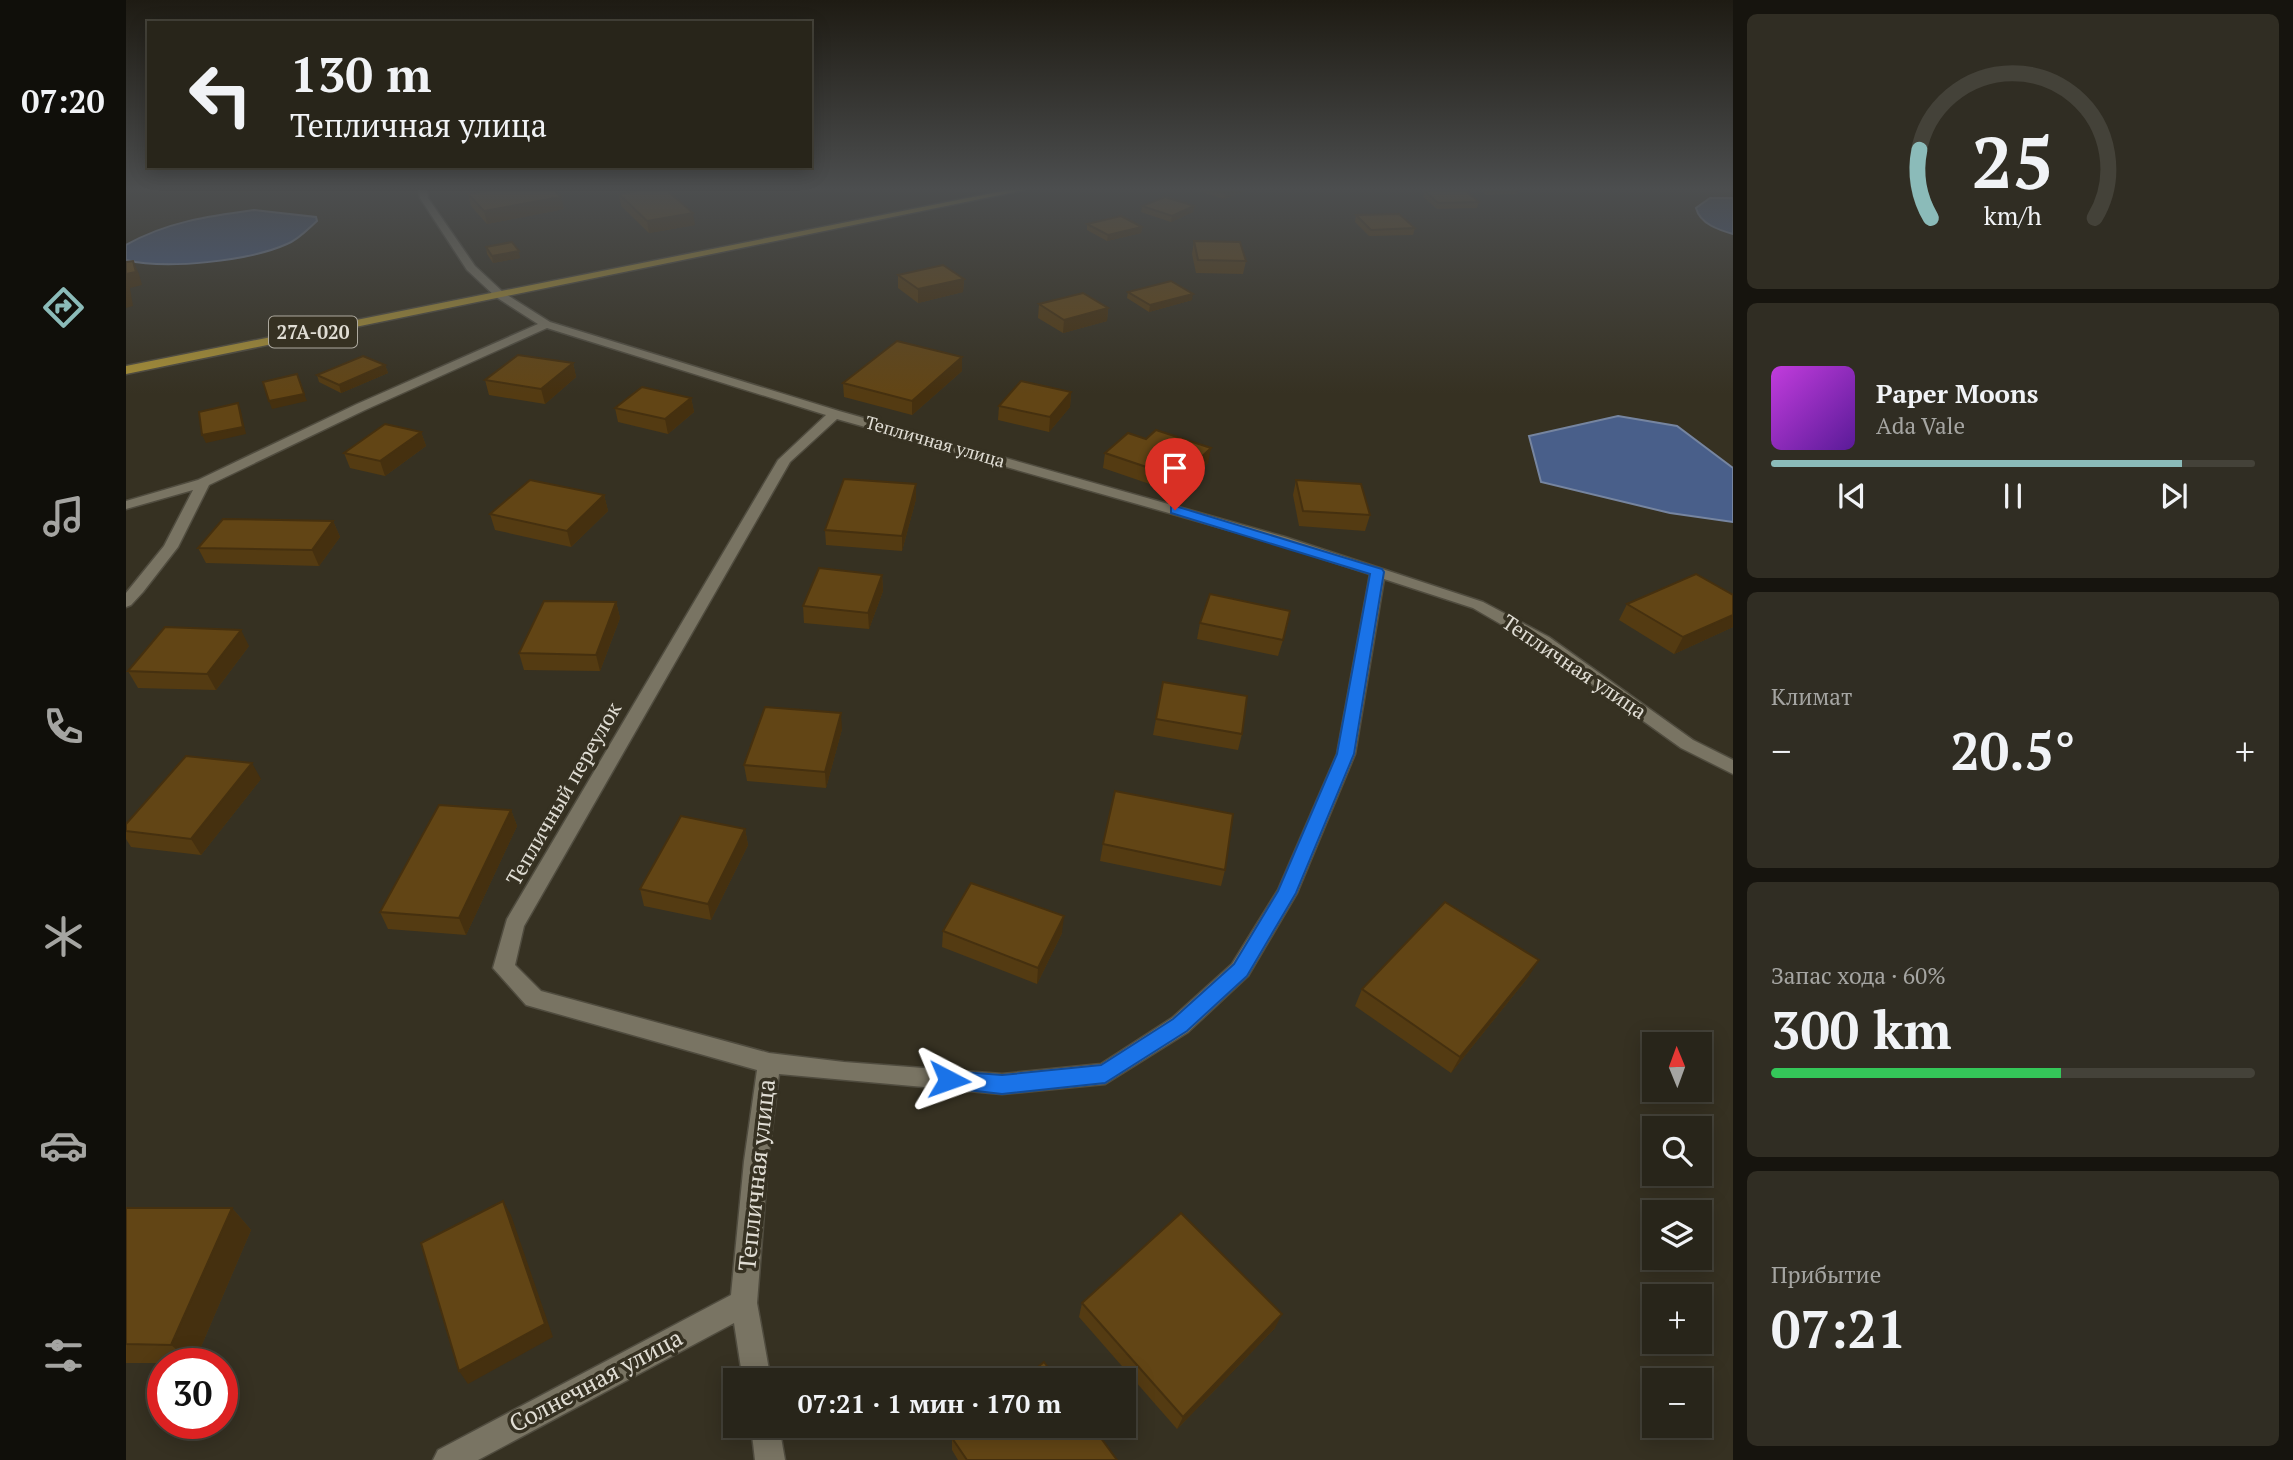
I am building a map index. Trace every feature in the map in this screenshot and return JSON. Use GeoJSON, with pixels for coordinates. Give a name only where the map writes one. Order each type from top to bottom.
{"type":"FeatureCollection","features":[{"type":"Feature","properties":{"kind":"main road","name":"27А-020"},"geometry":{"type":"LineString","coordinates":[[126,370],[682,258]]}},
{"type":"Feature","properties":{"kind":"street","name":"Тепличная улица"},"geometry":{"type":"LineString","coordinates":[[464,258],[499,295],[546,324],[835,414],[1280,540],[1478,605],[1544,641],[1687,744],[1733,768]]}},
{"type":"Feature","properties":{"kind":"street"},"geometry":{"type":"LineString","coordinates":[[126,505],[202,483],[361,407],[546,324]]}},
{"type":"Feature","properties":{"kind":"street","name":"Тепличный переулок"},"geometry":{"type":"LineString","coordinates":[[769,1063],[534,998],[504,968],[514,925],[785,460],[835,414]]}},
{"type":"Feature","properties":{"kind":"street"},"geometry":{"type":"LineString","coordinates":[[126,602],[160,564],[192,512],[202,483]]}},
{"type":"Feature","properties":{"kind":"street","name":"Тепличная улица"},"geometry":{"type":"LineString","coordinates":[[755,1368],[744,1303],[756,1161],[769,1063],[844,1072],[1002,1084],[1105,1074],[1180,1025],[1240,970],[1287,893],[1346,754],[1378,572]]}},
{"type":"Feature","properties":{"kind":"street","name":"Солнечная улица"},"geometry":{"type":"LineString","coordinates":[[448,1460],[744,1303]]}},
{"type":"Feature","properties":{"kind":"street"},"geometry":{"type":"LineString","coordinates":[[767,1438],[770,1460]]}},
{"type":"Feature","properties":{"kind":"water"},"geometry":{"type":"Polygon","coordinates":[[[126,258],[235,258],[184,264],[126,258]]]}},
{"type":"Feature","properties":{"kind":"water"},"geometry":{"type":"Polygon","coordinates":[[[1618,416],[1677,426],[1733,468],[1733,522],[1670,513],[1541,482],[1529,436],[1618,416]]]}},
{"type":"Feature","properties":{"kind":"building"},"geometry":{"type":"Polygon","coordinates":[[[1245,258],[1246,261],[1198,260],[1245,258]]]}},
{"type":"Feature","properties":{"kind":"building"},"geometry":{"type":"Polygon","coordinates":[[[133,261],[136,272],[126,274],[126,262],[133,261]]]}},
{"type":"Feature","properties":{"kind":"building"},"geometry":{"type":"Polygon","coordinates":[[[943,265],[964,279],[918,289],[898,275],[943,265]]]}},
{"type":"Feature","properties":{"kind":"building"},"geometry":{"type":"Polygon","coordinates":[[[1171,281],[1193,294],[1150,305],[1128,292],[1171,281]]]}},
{"type":"Feature","properties":{"kind":"building"},"geometry":{"type":"Polygon","coordinates":[[[1083,293],[1108,308],[1064,320],[1039,304],[1083,293]]]}},
{"type":"Feature","properties":{"kind":"building"},"geometry":{"type":"Polygon","coordinates":[[[897,341],[962,357],[912,401],[843,383],[897,341]]]}},
{"type":"Feature","properties":{"kind":"building"},"geometry":{"type":"Polygon","coordinates":[[[518,355],[573,363],[541,389],[485,380],[518,355]]]}},
{"type":"Feature","properties":{"kind":"building"},"geometry":{"type":"Polygon","coordinates":[[[363,356],[385,365],[339,385],[317,375],[363,356]]]}},
{"type":"Feature","properties":{"kind":"building"},"geometry":{"type":"Polygon","coordinates":[[[297,374],[304,394],[269,401],[263,382],[297,374]]]}},
{"type":"Feature","properties":{"kind":"building"},"geometry":{"type":"Polygon","coordinates":[[[1021,381],[1071,392],[1050,417],[999,406],[1021,381]]]}},
{"type":"Feature","properties":{"kind":"building"},"geometry":{"type":"Polygon","coordinates":[[[642,387],[691,398],[665,419],[615,408],[642,387]]]}},
{"type":"Feature","properties":{"kind":"building"},"geometry":{"type":"Polygon","coordinates":[[[238,403],[243,427],[202,435],[199,412],[238,403]]]}},
{"type":"Feature","properties":{"kind":"building"},"geometry":{"type":"Polygon","coordinates":[[[385,424],[421,432],[380,461],[344,453],[385,424]]]}},
{"type":"Feature","properties":{"kind":"building"},"geometry":{"type":"Polygon","coordinates":[[[1156,430],[1211,448],[1179,478],[1105,453],[1128,433],[1146,439],[1156,430]]]}},
{"type":"Feature","properties":{"kind":"building"},"geometry":{"type":"Polygon","coordinates":[[[844,479],[916,484],[902,536],[825,530],[844,479]]]}},
{"type":"Feature","properties":{"kind":"building"},"geometry":{"type":"Polygon","coordinates":[[[530,480],[604,495],[567,531],[490,514],[530,480]]]}},
{"type":"Feature","properties":{"kind":"building"},"geometry":{"type":"Polygon","coordinates":[[[1296,480],[1361,484],[1370,515],[1303,511],[1296,480]]]}},
{"type":"Feature","properties":{"kind":"building"},"geometry":{"type":"Polygon","coordinates":[[[223,519],[333,521],[312,550],[198,548],[223,519]]]}},
{"type":"Feature","properties":{"kind":"building"},"geometry":{"type":"Polygon","coordinates":[[[819,568],[882,575],[868,613],[803,606],[819,568]]]}},
{"type":"Feature","properties":{"kind":"building"},"geometry":{"type":"Polygon","coordinates":[[[1696,574],[1733,595],[1733,615],[1683,637],[1627,604],[1696,574]]]}},
{"type":"Feature","properties":{"kind":"building"},"geometry":{"type":"Polygon","coordinates":[[[1210,594],[1290,611],[1283,640],[1200,623],[1210,594]]]}},
{"type":"Feature","properties":{"kind":"building"},"geometry":{"type":"Polygon","coordinates":[[[544,601],[616,602],[596,655],[519,653],[544,601]]]}},
{"type":"Feature","properties":{"kind":"building"},"geometry":{"type":"Polygon","coordinates":[[[165,627],[241,630],[207,674],[128,671],[165,627]]]}},
{"type":"Feature","properties":{"kind":"building"},"geometry":{"type":"Polygon","coordinates":[[[1163,682],[1247,696],[1242,734],[1156,719],[1163,682]]]}},
{"type":"Feature","properties":{"kind":"building"},"geometry":{"type":"Polygon","coordinates":[[[765,707],[841,713],[825,772],[744,765],[765,707]]]}},
{"type":"Feature","properties":{"kind":"building"},"geometry":{"type":"Polygon","coordinates":[[[186,756],[252,763],[191,839],[126,831],[126,824],[186,756]]]}},
{"type":"Feature","properties":{"kind":"building"},"geometry":{"type":"Polygon","coordinates":[[[1115,791],[1233,814],[1225,870],[1103,844],[1115,791]]]}},
{"type":"Feature","properties":{"kind":"building"},"geometry":{"type":"Polygon","coordinates":[[[439,805],[511,810],[459,918],[380,912],[439,805]]]}},
{"type":"Feature","properties":{"kind":"building"},"geometry":{"type":"Polygon","coordinates":[[[681,816],[745,829],[708,904],[640,889],[681,816]]]}},
{"type":"Feature","properties":{"kind":"building"},"geometry":{"type":"Polygon","coordinates":[[[971,883],[1064,916],[1038,968],[943,931],[971,883]]]}},
{"type":"Feature","properties":{"kind":"building"},"geometry":{"type":"Polygon","coordinates":[[[1445,902],[1539,960],[1460,1057],[1362,989],[1445,902]]]}},
{"type":"Feature","properties":{"kind":"building"},"geometry":{"type":"Polygon","coordinates":[[[503,1201],[545,1324],[459,1371],[421,1243],[503,1201]]]}},
{"type":"Feature","properties":{"kind":"building"},"geometry":{"type":"Polygon","coordinates":[[[126,1208],[232,1208],[171,1345],[126,1344],[126,1208]]]}},
{"type":"Feature","properties":{"kind":"building"},"geometry":{"type":"Polygon","coordinates":[[[1181,1213],[1282,1314],[1183,1417],[1082,1303],[1181,1213]]]}},
{"type":"Feature","properties":{"kind":"building"},"geometry":{"type":"Polygon","coordinates":[[[1044,1362],[1048,1368],[1037,1368],[1044,1362]]]}},
{"type":"Feature","properties":{"kind":"building"},"geometry":{"type":"Polygon","coordinates":[[[952,1438],[1101,1438],[1117,1460],[967,1460],[952,1438]]]}},
{"type":"Feature","properties":{"kind":"route"},"geometry":{"type":"LineString","coordinates":[[949,1080],[1002,1084],[1105,1074],[1180,1025],[1240,970],[1287,893],[1346,754],[1378,572],[1175,510]]}}]}
